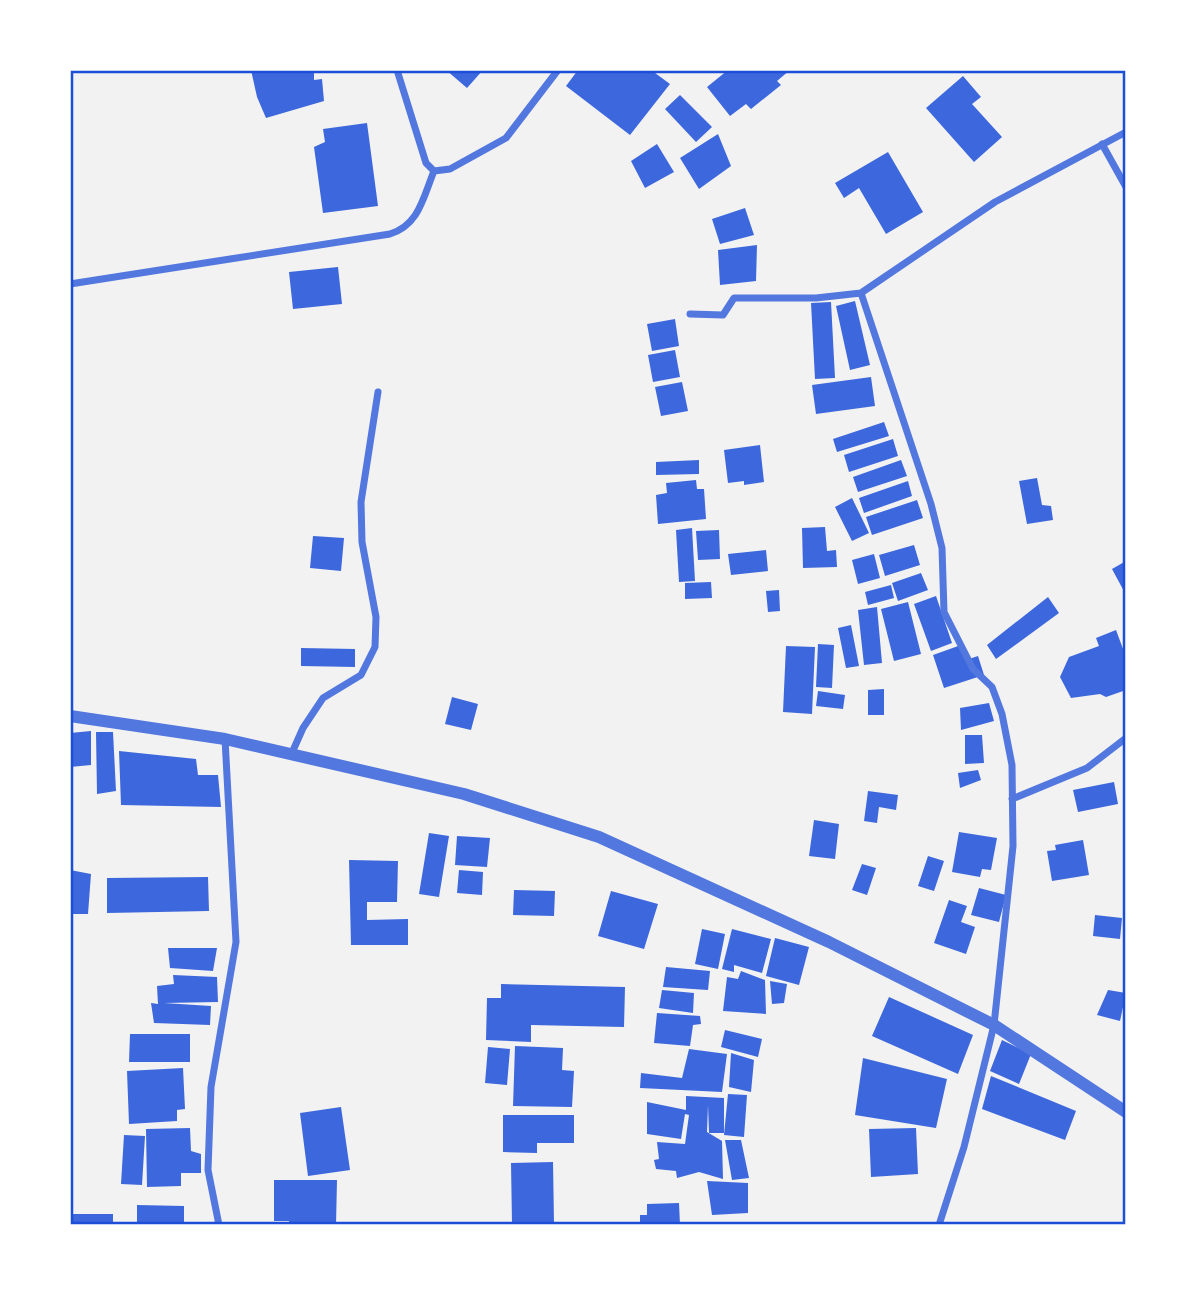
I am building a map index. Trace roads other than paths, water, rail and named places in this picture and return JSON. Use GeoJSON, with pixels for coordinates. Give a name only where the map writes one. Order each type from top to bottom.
{"type":"FeatureCollection","features":[{"type":"Feature","properties":{"kind":"street"},"geometry":{"type":"LineString","coordinates":[[397,70],[426,163],[434,171]]}},
{"type":"Feature","properties":{"kind":"street"},"geometry":{"type":"LineString","coordinates":[[434,171],[450,169],[506,138],[558,70]]}},
{"type":"Feature","properties":{"kind":"street"},"geometry":{"type":"LineString","coordinates":[[690,314],[723,315],[734,298],[817,298],[861,293],[995,202],[1126,132]]}},
{"type":"Feature","properties":{"kind":"street"},"geometry":{"type":"LineString","coordinates":[[1102,144],[1126,187]]}},
{"type":"Feature","properties":{"kind":"street"},"geometry":{"type":"LineString","coordinates":[[70,285],[390,234],[411,223],[434,171]]}},
{"type":"Feature","properties":{"kind":"street"},"geometry":{"type":"LineString","coordinates":[[861,293],[942,548],[944,612],[973,669],[992,687],[1002,714],[1012,765],[1013,846],[994,1025],[964,1147],[939,1225]]}},
{"type":"Feature","properties":{"kind":"street"},"geometry":{"type":"LineString","coordinates":[[291,755],[303,728],[323,698],[361,675],[375,647],[376,617],[362,542],[360,502],[378,391]]}},
{"type":"Feature","properties":{"kind":"street"},"geometry":{"type":"LineString","coordinates":[[70,716],[225,739],[464,794],[599,837],[829,942],[994,1025],[1126,1112]]}},
{"type":"Feature","properties":{"kind":"street"},"geometry":{"type":"LineString","coordinates":[[1012,799],[1087,768],[1126,738]]}},
{"type":"Feature","properties":{"kind":"street"},"geometry":{"type":"LineString","coordinates":[[219,1225],[208,1170],[211,1087],[236,942],[225,739]]}}]}
